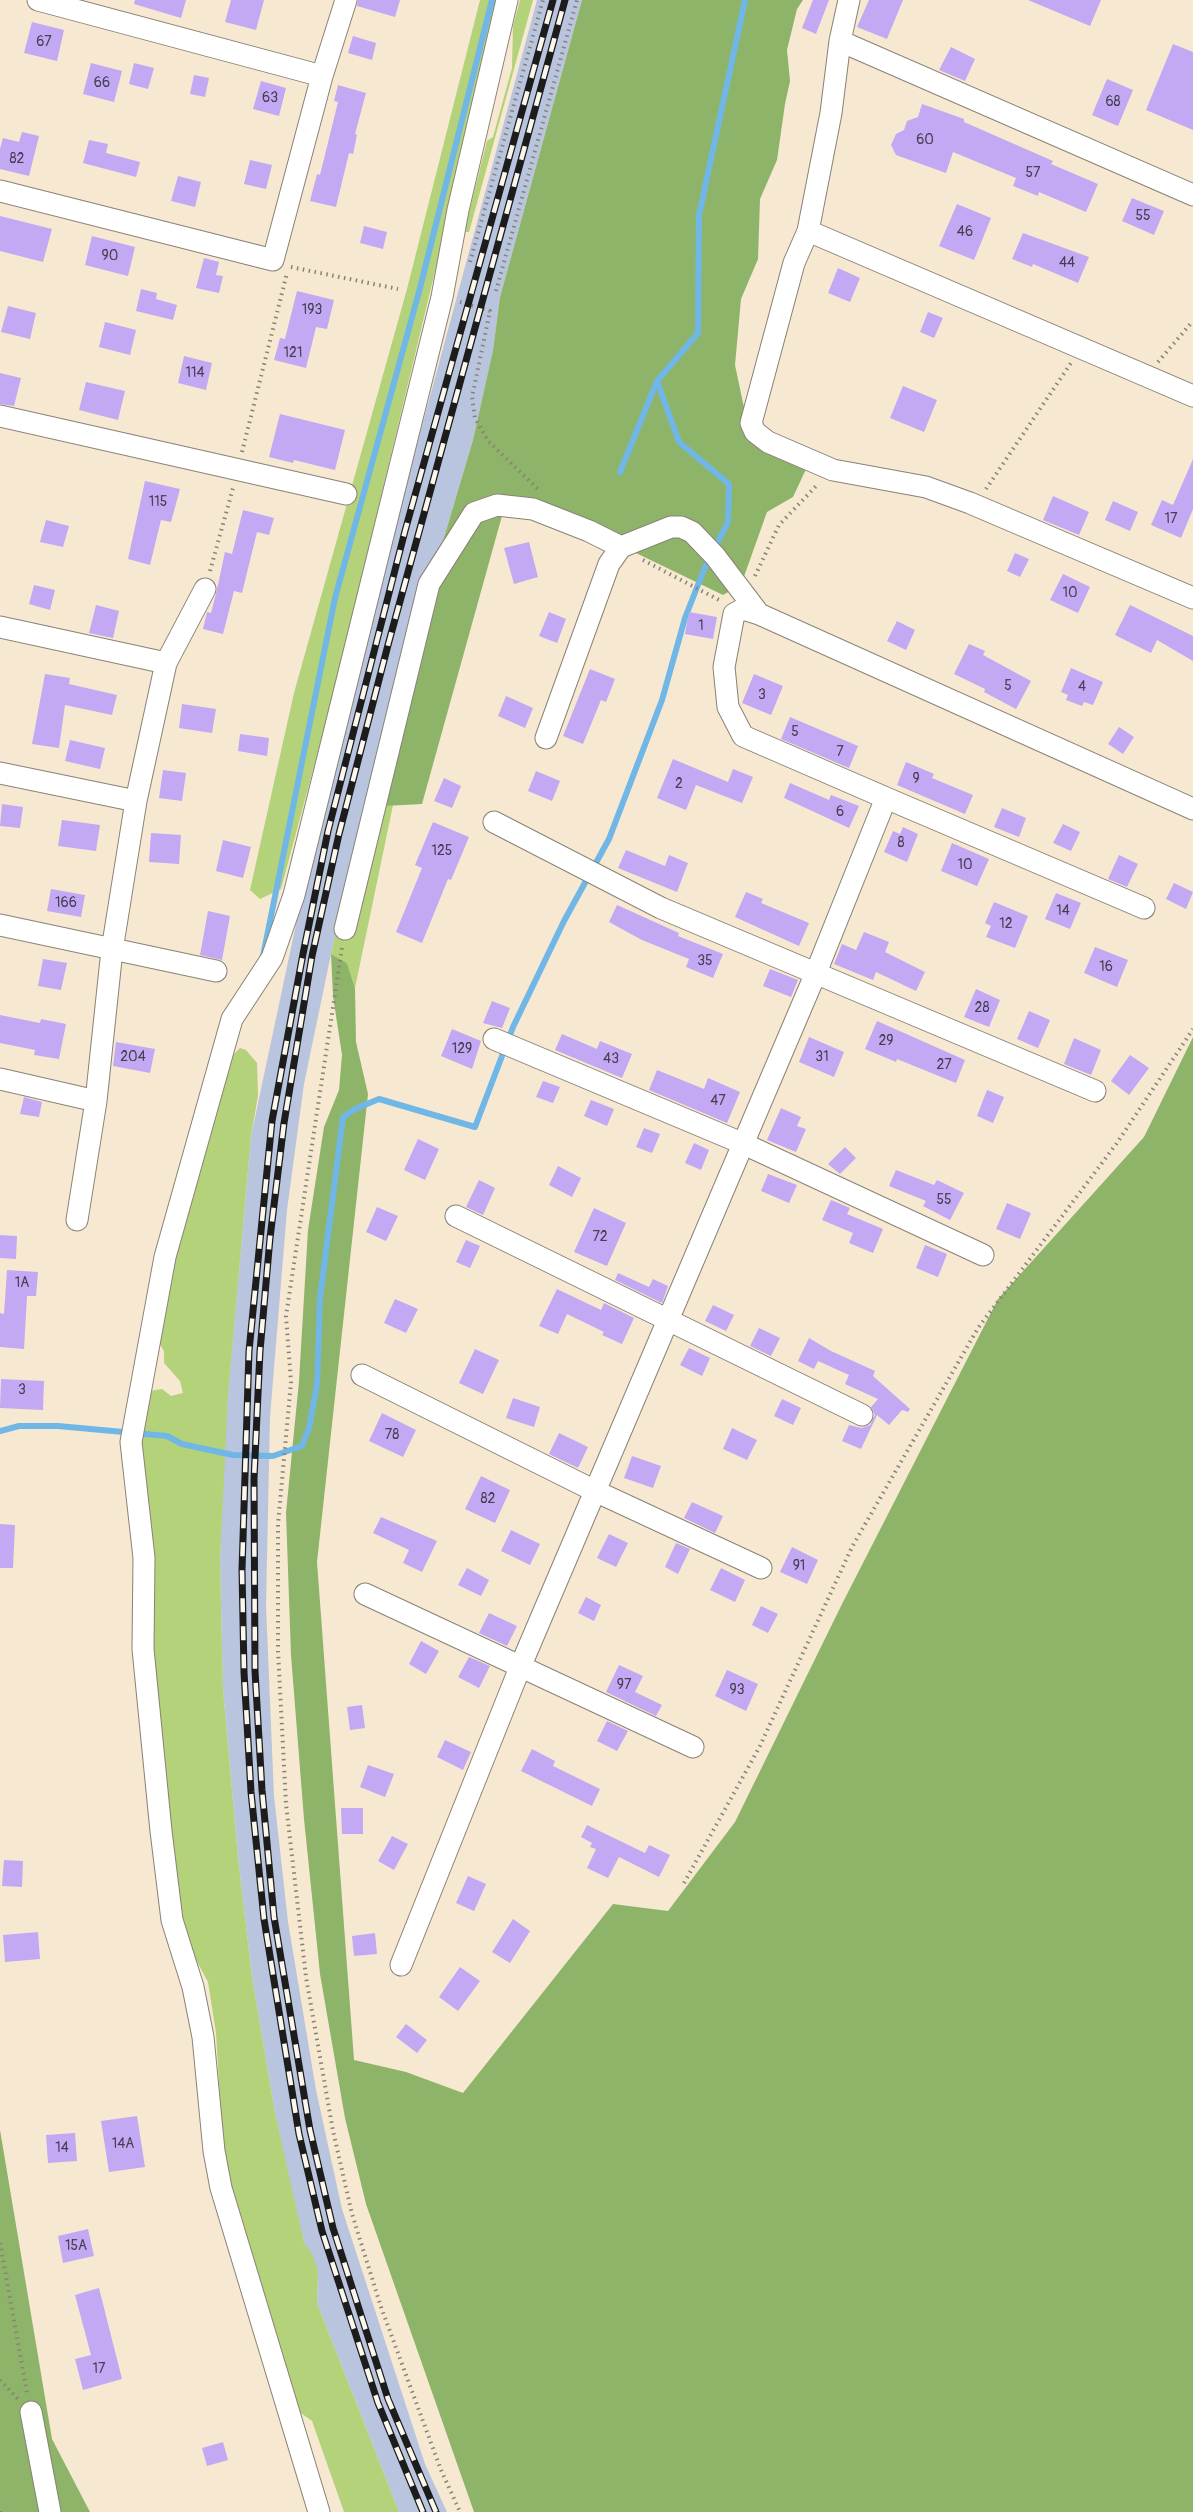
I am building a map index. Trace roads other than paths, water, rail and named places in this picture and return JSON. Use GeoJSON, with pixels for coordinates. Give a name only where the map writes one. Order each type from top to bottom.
{"type":"FeatureCollection","features":[{"type":"Feature","properties":{"kind":"street"},"geometry":{"type":"LineString","coordinates":[[38,0],[322,76]]}},
{"type":"Feature","properties":{"kind":"street"},"geometry":{"type":"LineString","coordinates":[[0,191],[281,263],[322,76],[346,0]]}},
{"type":"Feature","properties":{"kind":"street"},"geometry":{"type":"LineString","coordinates":[[319,2512],[221,2188],[214,2151],[202,2037],[193,1987],[172,1920],[143,1649],[144,1557],[130,1442],[165,1257],[232,1019],[272,958],[294,895],[442,297],[458,210],[507,0]]}},
{"type":"Feature","properties":{"kind":"street"},"geometry":{"type":"LineString","coordinates":[[849,0],[840,41],[831,113],[808,231],[794,263],[751,423],[755,432],[768,442],[833,470],[926,487],[970,503],[1193,598]]}},
{"type":"Feature","properties":{"kind":"street"},"geometry":{"type":"LineString","coordinates":[[840,41],[1193,195]]}},
{"type":"Feature","properties":{"kind":"street"},"geometry":{"type":"LineString","coordinates":[[813,233],[1193,396]]}},
{"type":"Feature","properties":{"kind":"street"},"geometry":{"type":"LineString","coordinates":[[0,416],[346,494]]}},
{"type":"Feature","properties":{"kind":"street"},"geometry":{"type":"LineString","coordinates":[[345,929],[429,584],[474,513],[497,506],[533,509],[589,531],[621,547]]}},
{"type":"Feature","properties":{"kind":"street"},"geometry":{"type":"LineString","coordinates":[[546,738],[609,564],[621,547],[671,527],[681,527],[692,532],[710,549],[745,607],[1193,809]]}},
{"type":"Feature","properties":{"kind":"street"},"geometry":{"type":"LineString","coordinates":[[77,1220],[96,1101],[112,950],[136,801],[166,663],[205,589]]}},
{"type":"Feature","properties":{"kind":"street"},"geometry":{"type":"LineString","coordinates":[[745,607],[734,614],[724,666],[729,707],[743,736],[1144,908]]}},
{"type":"Feature","properties":{"kind":"street"},"geometry":{"type":"LineString","coordinates":[[0,627],[166,663]]}},
{"type":"Feature","properties":{"kind":"street"},"geometry":{"type":"LineString","coordinates":[[0,773],[136,801]]}},
{"type":"Feature","properties":{"kind":"street"},"geometry":{"type":"LineString","coordinates":[[401,1965],[521,1665],[667,1319],[744,1144],[886,798]]}},
{"type":"Feature","properties":{"kind":"street"},"geometry":{"type":"LineString","coordinates":[[494,822],[661,908],[815,975],[1095,1091]]}},
{"type":"Feature","properties":{"kind":"street"},"geometry":{"type":"LineString","coordinates":[[0,925],[216,971]]}},
{"type":"Feature","properties":{"kind":"street"},"geometry":{"type":"LineString","coordinates":[[494,1039],[744,1144],[983,1255]]}},
{"type":"Feature","properties":{"kind":"street"},"geometry":{"type":"LineString","coordinates":[[0,1079],[96,1101]]}},
{"type":"Feature","properties":{"kind":"street"},"geometry":{"type":"LineString","coordinates":[[456,1216],[862,1415]]}},
{"type":"Feature","properties":{"kind":"street"},"geometry":{"type":"LineString","coordinates":[[362,1375],[595,1491],[761,1568]]}},
{"type":"Feature","properties":{"kind":"street"},"geometry":{"type":"LineString","coordinates":[[365,1594],[693,1747]]}},
{"type":"Feature","properties":{"kind":"street"},"geometry":{"type":"LineString","coordinates":[[31,2412],[50,2512]]}},
{"type":"Feature","properties":{"kind":"waterway"},"geometry":{"type":"LineString","coordinates":[[263,956],[335,598],[420,288],[492,0]]}},
{"type":"Feature","properties":{"kind":"waterway"},"geometry":{"type":"LineString","coordinates":[[620,472],[657,381],[698,333],[699,215],[745,0]]}},
{"type":"Feature","properties":{"kind":"waterway"},"geometry":{"type":"LineString","coordinates":[[0,1431],[19,1426],[58,1426],[167,1436],[182,1444],[233,1455],[273,1456],[302,1446],[309,1428],[317,1385],[320,1298],[343,1117],[379,1099],[475,1127],[513,1027],[564,921],[609,839],[662,700],[685,618],[705,567],[728,522],[729,484],[679,442],[657,381]]}},
{"type":"Feature","properties":{"kind":"railway"},"geometry":{"type":"LineString","coordinates":[[423,2512],[378,2403],[322,2231],[299,2134],[264,1919],[251,1792],[244,1672],[242,1570],[249,1351],[272,1121],[328,831],[405,531],[553,0]]}},
{"type":"Feature","properties":{"kind":"railway"},"geometry":{"type":"LineString","coordinates":[[436,2512],[388,2399],[333,2228],[310,2130],[274,1917],[262,1790],[255,1671],[254,1479],[260,1351],[270,1238],[284,1123],[312,956],[339,834],[388,645],[565,0]]}}]}
